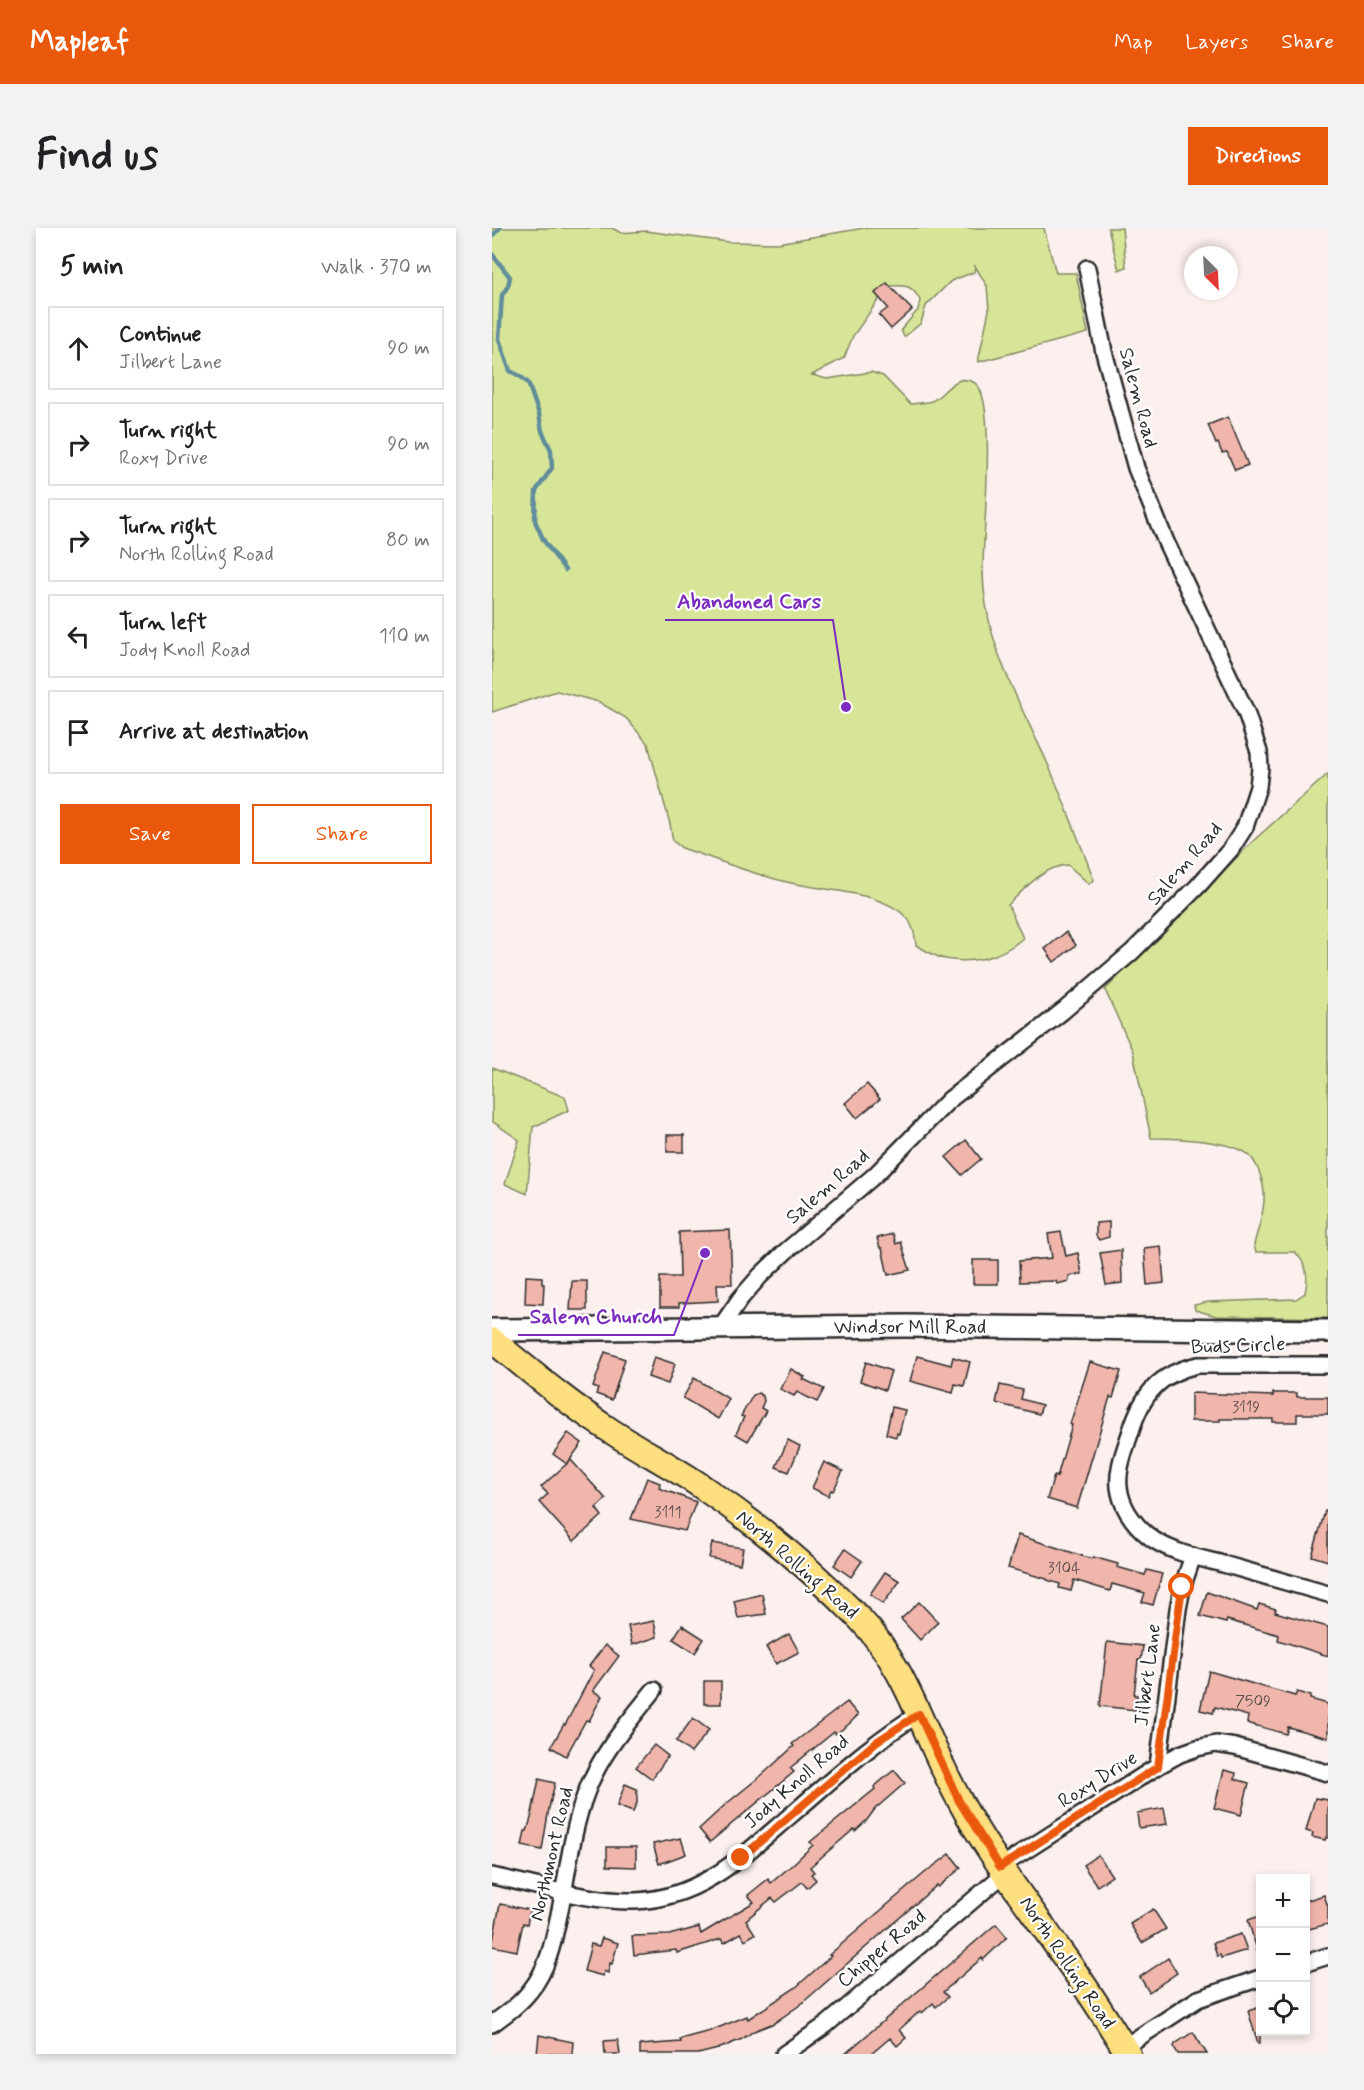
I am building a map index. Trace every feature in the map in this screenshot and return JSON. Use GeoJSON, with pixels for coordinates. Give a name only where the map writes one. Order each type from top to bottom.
{"type":"FeatureCollection","features":[{"type":"Feature","properties":{"kind":"main road","name":"Windsor Mill Road"},"geometry":{"type":"LineString","coordinates":[[492,1330],[1082,1327],[1328,1331]]}},
{"type":"Feature","properties":{"kind":"main road","name":"North Rolling Road"},"geometry":{"type":"LineString","coordinates":[[492,1340],[549,1387],[604,1427],[703,1487],[742,1515],[823,1582],[860,1619],[886,1650],[902,1676],[959,1801],[1003,1870],[1059,1948],[1126,2050]]}},
{"type":"Feature","properties":{"kind":"street","name":"Salem Road"},"geometry":{"type":"LineString","coordinates":[[720,1328],[759,1276],[875,1175],[949,1100],[1063,1011],[1132,952],[1198,886],[1231,849],[1245,827],[1253,806],[1260,768],[1254,732],[1166,542],[1136,468],[1104,352],[1087,268]]}},
{"type":"Feature","properties":{"kind":"street","name":"Buds Circle"},"geometry":{"type":"LineString","coordinates":[[1328,1365],[1198,1365],[1180,1369],[1165,1378],[1141,1403],[1121,1463],[1119,1491],[1132,1519],[1155,1540],[1192,1556],[1328,1594]]}},
{"type":"Feature","properties":{"kind":"street","name":"Jilbert Lane"},"geometry":{"type":"LineString","coordinates":[[1158,1767],[1178,1609],[1192,1556]]}},
{"type":"Feature","properties":{"kind":"street","name":"Northmont Road"},"geometry":{"type":"LineString","coordinates":[[492,2024],[531,1990],[543,1972],[553,1946],[585,1795],[595,1770],[608,1748],[654,1690]]}},
{"type":"Feature","properties":{"kind":"street","name":"Jody Knoll Road"},"geometry":{"type":"LineString","coordinates":[[492,1876],[564,1892],[610,1899],[635,1900],[681,1893],[701,1884],[741,1858],[876,1742],[919,1714]]}},
{"type":"Feature","properties":{"kind":"street","name":"Roxy Drive"},"geometry":{"type":"LineString","coordinates":[[1003,1870],[1158,1767],[1180,1754],[1197,1748],[1216,1744],[1234,1747],[1328,1773]]}},
{"type":"Feature","properties":{"kind":"street","name":"Chipper Road"},"geometry":{"type":"LineString","coordinates":[[784,2054],[826,2025],[1003,1870]]}},
{"type":"Feature","properties":{"kind":"street"},"geometry":{"type":"LineString","coordinates":[[1310,1961],[1328,1956]]}},
{"type":"Feature","properties":{"kind":"street"},"geometry":{"type":"LineString","coordinates":[[1126,2050],[1198,1999],[1256,1979]]}},
{"type":"Feature","properties":{"kind":"green space"},"geometry":{"type":"Polygon","coordinates":[[[492,228],[612,228],[621,233],[646,231],[728,242],[778,243],[864,228],[1044,228],[1056,273],[1076,273],[1088,333],[978,362],[989,310],[987,286],[975,266],[974,272],[951,281],[926,306],[921,323],[904,337],[901,330],[918,310],[920,300],[910,288],[888,286],[853,336],[844,358],[812,375],[827,379],[871,372],[883,376],[910,404],[932,401],[951,385],[962,380],[975,383],[982,394],[986,414],[987,441],[983,571],[989,622],[1004,670],[1047,762],[1094,880],[1089,884],[1068,865],[1051,869],[1035,879],[1008,905],[1023,938],[1015,945],[987,958],[977,960],[941,958],[916,945],[913,929],[908,919],[895,908],[882,902],[851,893],[777,880],[682,848],[673,841],[648,744],[626,718],[599,702],[557,691],[492,712],[492,228]]]}},
{"type":"Feature","properties":{"kind":"green space"},"geometry":{"type":"Polygon","coordinates":[[[1108,228],[1122,228],[1126,267],[1119,270],[1108,228]]]}},
{"type":"Feature","properties":{"kind":"green space"},"geometry":{"type":"Polygon","coordinates":[[[1328,774],[1328,1318],[1216,1316],[1195,1310],[1194,1305],[1208,1302],[1296,1299],[1305,1293],[1307,1276],[1304,1266],[1295,1252],[1256,1252],[1254,1245],[1263,1211],[1264,1194],[1259,1171],[1250,1156],[1231,1146],[1217,1143],[1151,1138],[1133,1052],[1105,990],[1253,841],[1328,774]]]}},
{"type":"Feature","properties":{"kind":"green space"},"geometry":{"type":"Polygon","coordinates":[[[492,1068],[565,1097],[569,1110],[533,1127],[527,1194],[505,1184],[519,1140],[492,1121],[492,1068]]]}},
{"type":"Feature","properties":{"kind":"building"},"geometry":{"type":"Polygon","coordinates":[[[887,283],[912,310],[891,329],[879,315],[888,308],[875,293],[887,283]]]}},
{"type":"Feature","properties":{"kind":"building"},"geometry":{"type":"Polygon","coordinates":[[[1228,417],[1248,465],[1235,470],[1227,452],[1222,453],[1218,443],[1216,444],[1208,425],[1228,417]]]}},
{"type":"Feature","properties":{"kind":"building"},"geometry":{"type":"Polygon","coordinates":[[[1066,932],[1076,945],[1054,962],[1045,949],[1066,932]]]}},
{"type":"Feature","properties":{"kind":"building"},"geometry":{"type":"Polygon","coordinates":[[[867,1084],[880,1099],[857,1118],[845,1103],[867,1084]]]}},
{"type":"Feature","properties":{"kind":"building"},"geometry":{"type":"Polygon","coordinates":[[[667,1135],[684,1135],[684,1152],[667,1152],[667,1135]]]}},
{"type":"Feature","properties":{"kind":"building"},"geometry":{"type":"Polygon","coordinates":[[[966,1140],[981,1159],[962,1175],[946,1157],[966,1140]]]}},
{"type":"Feature","properties":{"kind":"building"},"geometry":{"type":"Polygon","coordinates":[[[1109,1222],[1109,1237],[1099,1240],[1096,1236],[1096,1223],[1109,1222]]]}},
{"type":"Feature","properties":{"kind":"building"},"geometry":{"type":"Polygon","coordinates":[[[730,1230],[732,1284],[717,1284],[718,1301],[679,1303],[679,1307],[660,1307],[660,1277],[680,1277],[679,1232],[730,1230]]]}},
{"type":"Feature","properties":{"kind":"building"},"geometry":{"type":"Polygon","coordinates":[[[1061,1232],[1066,1256],[1078,1253],[1082,1274],[1069,1276],[1069,1281],[1057,1284],[1056,1281],[1020,1282],[1019,1261],[1052,1258],[1048,1234],[1061,1232]]]}},
{"type":"Feature","properties":{"kind":"building"},"geometry":{"type":"Polygon","coordinates":[[[893,1234],[896,1244],[901,1242],[910,1270],[888,1275],[882,1248],[877,1238],[893,1234]]]}},
{"type":"Feature","properties":{"kind":"building"},"geometry":{"type":"Polygon","coordinates":[[[1161,1246],[1164,1283],[1147,1285],[1144,1248],[1161,1246]]]}},
{"type":"Feature","properties":{"kind":"building"},"geometry":{"type":"Polygon","coordinates":[[[1121,1250],[1122,1283],[1106,1285],[1100,1253],[1121,1250]]]}},
{"type":"Feature","properties":{"kind":"building"},"geometry":{"type":"Polygon","coordinates":[[[973,1260],[998,1260],[998,1284],[973,1284],[973,1260]]]}},
{"type":"Feature","properties":{"kind":"building"},"geometry":{"type":"Polygon","coordinates":[[[526,1276],[542,1277],[543,1304],[525,1303],[526,1276]]]}},
{"type":"Feature","properties":{"kind":"building"},"geometry":{"type":"Polygon","coordinates":[[[572,1281],[587,1281],[587,1310],[570,1310],[572,1281]]]}},
{"type":"Feature","properties":{"kind":"building"},"geometry":{"type":"Polygon","coordinates":[[[605,1352],[625,1359],[612,1400],[596,1394],[598,1389],[593,1387],[605,1352]]]}},
{"type":"Feature","properties":{"kind":"building"},"geometry":{"type":"Polygon","coordinates":[[[917,1356],[951,1365],[953,1357],[970,1362],[964,1386],[955,1384],[953,1393],[910,1381],[917,1356]]]}},
{"type":"Feature","properties":{"kind":"building"},"geometry":{"type":"Polygon","coordinates":[[[654,1357],[675,1364],[668,1384],[648,1377],[654,1357]]]}},
{"type":"Feature","properties":{"kind":"building"},"geometry":{"type":"Polygon","coordinates":[[[866,1362],[891,1371],[885,1390],[860,1381],[866,1362]]]}},
{"type":"Feature","properties":{"kind":"building"},"geometry":{"type":"Polygon","coordinates":[[[1090,1362],[1121,1371],[1113,1398],[1110,1397],[1077,1508],[1047,1499],[1054,1476],[1057,1477],[1072,1425],[1070,1424],[1090,1362]]]}},
{"type":"Feature","properties":{"kind":"building"},"geometry":{"type":"Polygon","coordinates":[[[791,1369],[805,1377],[803,1379],[824,1389],[817,1402],[797,1392],[794,1396],[780,1389],[791,1369]]]}},
{"type":"Feature","properties":{"kind":"building"},"geometry":{"type":"Polygon","coordinates":[[[694,1378],[729,1399],[718,1419],[683,1398],[694,1378]]]}},
{"type":"Feature","properties":{"kind":"building"},"geometry":{"type":"Polygon","coordinates":[[[1000,1385],[1023,1390],[1021,1399],[1042,1405],[1039,1414],[996,1403],[1000,1385]]]}},
{"type":"Feature","properties":{"kind":"building"},"geometry":{"type":"Polygon","coordinates":[[[758,1393],[763,1396],[764,1401],[761,1408],[766,1411],[748,1441],[736,1434],[744,1417],[741,1416],[753,1395],[758,1393]]]}},
{"type":"Feature","properties":{"kind":"building"},"geometry":{"type":"Polygon","coordinates":[[[1191,1393],[1273,1396],[1273,1393],[1297,1393],[1297,1397],[1328,1397],[1328,1414],[1297,1414],[1297,1422],[1273,1422],[1273,1419],[1191,1421],[1191,1393]]]}},
{"type":"Feature","properties":{"kind":"building"},"geometry":{"type":"Polygon","coordinates":[[[892,1407],[905,1410],[899,1434],[897,1433],[896,1437],[886,1434],[892,1407]]]}},
{"type":"Feature","properties":{"kind":"building"},"geometry":{"type":"Polygon","coordinates":[[[568,1433],[582,1443],[567,1464],[553,1454],[568,1433]]]}},
{"type":"Feature","properties":{"kind":"building"},"geometry":{"type":"Polygon","coordinates":[[[788,1440],[800,1446],[789,1472],[776,1467],[788,1440]]]}},
{"type":"Feature","properties":{"kind":"building"},"geometry":{"type":"Polygon","coordinates":[[[571,1460],[606,1499],[596,1508],[602,1516],[574,1541],[539,1502],[548,1494],[541,1487],[571,1460]]]}},
{"type":"Feature","properties":{"kind":"building"},"geometry":{"type":"Polygon","coordinates":[[[824,1462],[843,1471],[828,1496],[812,1488],[824,1462]]]}},
{"type":"Feature","properties":{"kind":"building"},"geometry":{"type":"Polygon","coordinates":[[[647,1478],[660,1483],[659,1488],[696,1502],[685,1531],[631,1519],[647,1478]]]}},
{"type":"Feature","properties":{"kind":"building"},"geometry":{"type":"Polygon","coordinates":[[[1325,1511],[1328,1512],[1328,1561],[1312,1556],[1325,1511]]]}},
{"type":"Feature","properties":{"kind":"building"},"geometry":{"type":"Polygon","coordinates":[[[1018,1535],[1092,1559],[1093,1557],[1118,1564],[1117,1567],[1145,1575],[1147,1570],[1162,1574],[1153,1605],[1142,1602],[1145,1593],[1112,1584],[1110,1591],[1074,1580],[1071,1591],[1059,1588],[1060,1584],[1047,1579],[1008,1568],[1018,1535]]]}},
{"type":"Feature","properties":{"kind":"building"},"geometry":{"type":"Polygon","coordinates":[[[712,1543],[743,1548],[740,1564],[709,1558],[712,1543]]]}},
{"type":"Feature","properties":{"kind":"building"},"geometry":{"type":"Polygon","coordinates":[[[845,1549],[862,1561],[851,1577],[834,1565],[845,1549]]]}},
{"type":"Feature","properties":{"kind":"building"},"geometry":{"type":"Polygon","coordinates":[[[885,1572],[900,1581],[883,1604],[870,1594],[885,1572]]]}},
{"type":"Feature","properties":{"kind":"building"},"geometry":{"type":"Polygon","coordinates":[[[1207,1592],[1257,1610],[1259,1604],[1276,1609],[1275,1612],[1328,1627],[1328,1656],[1278,1640],[1279,1635],[1227,1620],[1226,1623],[1200,1616],[1207,1592]]]}},
{"type":"Feature","properties":{"kind":"building"},"geometry":{"type":"Polygon","coordinates":[[[762,1594],[766,1614],[738,1618],[734,1601],[762,1594]]]}},
{"type":"Feature","properties":{"kind":"building"},"geometry":{"type":"Polygon","coordinates":[[[919,1602],[938,1622],[920,1640],[901,1619],[919,1602]]]}},
{"type":"Feature","properties":{"kind":"building"},"geometry":{"type":"Polygon","coordinates":[[[654,1621],[657,1637],[632,1645],[628,1626],[654,1621]]]}},
{"type":"Feature","properties":{"kind":"building"},"geometry":{"type":"Polygon","coordinates":[[[682,1625],[704,1639],[695,1653],[673,1639],[682,1625]]]}},
{"type":"Feature","properties":{"kind":"building"},"geometry":{"type":"Polygon","coordinates":[[[789,1634],[799,1652],[776,1664],[766,1647],[789,1634]]]}},
{"type":"Feature","properties":{"kind":"building"},"geometry":{"type":"Polygon","coordinates":[[[1107,1642],[1143,1646],[1141,1660],[1138,1660],[1134,1695],[1137,1695],[1136,1710],[1100,1706],[1107,1642]]]}},
{"type":"Feature","properties":{"kind":"building"},"geometry":{"type":"Polygon","coordinates":[[[605,1645],[619,1656],[593,1691],[602,1696],[566,1756],[551,1747],[594,1670],[589,1666],[605,1645]]]}},
{"type":"Feature","properties":{"kind":"building"},"geometry":{"type":"Polygon","coordinates":[[[1209,1671],[1295,1696],[1297,1692],[1310,1696],[1310,1699],[1328,1704],[1328,1738],[1288,1727],[1286,1734],[1247,1723],[1248,1716],[1215,1707],[1213,1713],[1200,1710],[1209,1671]]]}},
{"type":"Feature","properties":{"kind":"building"},"geometry":{"type":"Polygon","coordinates":[[[704,1681],[721,1681],[721,1704],[704,1704],[704,1681]]]}},
{"type":"Feature","properties":{"kind":"building"},"geometry":{"type":"Polygon","coordinates":[[[847,1702],[858,1715],[790,1768],[794,1772],[710,1842],[699,1829],[794,1746],[792,1744],[847,1702]]]}},
{"type":"Feature","properties":{"kind":"building"},"geometry":{"type":"Polygon","coordinates":[[[693,1718],[709,1730],[691,1753],[676,1741],[693,1718]]]}},
{"type":"Feature","properties":{"kind":"building"},"geometry":{"type":"Polygon","coordinates":[[[654,1745],[668,1756],[652,1779],[636,1767],[654,1745]]]}},
{"type":"Feature","properties":{"kind":"building"},"geometry":{"type":"Polygon","coordinates":[[[894,1770],[905,1783],[875,1809],[855,1831],[854,1829],[810,1867],[814,1872],[811,1874],[816,1880],[807,1888],[802,1882],[776,1902],[772,1898],[746,1920],[755,1934],[745,1940],[741,1933],[724,1943],[721,1939],[677,1953],[676,1950],[634,1955],[632,1936],[669,1935],[699,1927],[701,1934],[754,1902],[748,1895],[768,1879],[771,1883],[813,1845],[810,1842],[875,1789],[874,1787],[894,1770]]]}},
{"type":"Feature","properties":{"kind":"building"},"geometry":{"type":"Polygon","coordinates":[[[1224,1770],[1236,1773],[1235,1779],[1249,1783],[1241,1815],[1214,1808],[1224,1770]]]}},
{"type":"Feature","properties":{"kind":"building"},"geometry":{"type":"Polygon","coordinates":[[[539,1779],[555,1783],[542,1850],[522,1846],[531,1818],[539,1779]]]}},
{"type":"Feature","properties":{"kind":"building"},"geometry":{"type":"Polygon","coordinates":[[[625,1784],[637,1789],[637,1803],[633,1812],[617,1806],[625,1784]]]}},
{"type":"Feature","properties":{"kind":"building"},"geometry":{"type":"Polygon","coordinates":[[[1315,1798],[1328,1800],[1328,1838],[1326,1837],[1325,1840],[1312,1837],[1313,1833],[1306,1831],[1315,1798]]]}},
{"type":"Feature","properties":{"kind":"building"},"geometry":{"type":"Polygon","coordinates":[[[1164,1808],[1167,1824],[1139,1828],[1137,1813],[1164,1808]]]}},
{"type":"Feature","properties":{"kind":"building"},"geometry":{"type":"Polygon","coordinates":[[[681,1838],[686,1854],[659,1864],[653,1844],[681,1838]]]}},
{"type":"Feature","properties":{"kind":"building"},"geometry":{"type":"Polygon","coordinates":[[[607,1847],[636,1847],[636,1867],[607,1866],[607,1847]]]}},
{"type":"Feature","properties":{"kind":"building"},"geometry":{"type":"Polygon","coordinates":[[[950,1854],[961,1868],[938,1887],[937,1885],[800,2005],[774,2023],[718,2049],[698,2054],[640,2054],[640,2045],[681,2042],[680,2039],[710,2031],[747,2016],[748,2019],[795,1988],[831,1956],[829,1955],[950,1854]]]}},
{"type":"Feature","properties":{"kind":"building"},"geometry":{"type":"Polygon","coordinates":[[[1098,1855],[1112,1876],[1097,1886],[1083,1865],[1098,1855]]]}},
{"type":"Feature","properties":{"kind":"building"},"geometry":{"type":"Polygon","coordinates":[[[1324,1895],[1328,1907],[1328,1924],[1310,1929],[1310,1899],[1324,1895]]]}},
{"type":"Feature","properties":{"kind":"building"},"geometry":{"type":"Polygon","coordinates":[[[500,1904],[530,1910],[527,1924],[523,1923],[517,1951],[492,1946],[500,1904]]]}},
{"type":"Feature","properties":{"kind":"building"},"geometry":{"type":"Polygon","coordinates":[[[1153,1909],[1166,1929],[1142,1943],[1130,1924],[1153,1909]]]}},
{"type":"Feature","properties":{"kind":"building"},"geometry":{"type":"Polygon","coordinates":[[[1256,1917],[1256,1946],[1248,1920],[1256,1917]]]}},
{"type":"Feature","properties":{"kind":"building"},"geometry":{"type":"Polygon","coordinates":[[[996,1924],[1007,1937],[983,1960],[982,1958],[943,1992],[948,1997],[936,2007],[933,2003],[922,2013],[920,2011],[899,2030],[906,2038],[897,2046],[890,2038],[871,2054],[845,2054],[996,1924]]]}},
{"type":"Feature","properties":{"kind":"building"},"geometry":{"type":"Polygon","coordinates":[[[1241,1934],[1247,1950],[1221,1958],[1220,1955],[1217,1956],[1213,1943],[1241,1934]]]}},
{"type":"Feature","properties":{"kind":"building"},"geometry":{"type":"Polygon","coordinates":[[[602,1938],[618,1943],[608,1973],[604,1971],[603,1976],[584,1971],[591,1944],[599,1946],[602,1938]]]}},
{"type":"Feature","properties":{"kind":"building"},"geometry":{"type":"Polygon","coordinates":[[[1168,1958],[1177,1973],[1149,1992],[1140,1977],[1168,1958]]]}},
{"type":"Feature","properties":{"kind":"building"},"geometry":{"type":"Polygon","coordinates":[[[1256,2008],[1256,2036],[1260,2036],[1260,2043],[1258,2043],[1248,2011],[1256,2008]]]}},
{"type":"Feature","properties":{"kind":"building"},"geometry":{"type":"Polygon","coordinates":[[[1193,2032],[1207,2054],[1178,2054],[1174,2047],[1175,2044],[1193,2032]]]}},
{"type":"Feature","properties":{"kind":"building"},"geometry":{"type":"Polygon","coordinates":[[[539,2035],[573,2042],[572,2054],[537,2054],[539,2035]]]}},
{"type":"Feature","properties":{"kind":"building"},"geometry":{"type":"Polygon","coordinates":[[[618,2040],[620,2054],[605,2054],[604,2041],[618,2040]]]}},
{"type":"Feature","properties":{"kind":"waterway"},"geometry":{"type":"LineString","coordinates":[[492,236],[500,228]]}},
{"type":"Feature","properties":{"kind":"waterway"},"geometry":{"type":"LineString","coordinates":[[492,254],[510,277],[508,286],[502,295],[499,339],[510,371],[528,383],[539,414],[542,431],[551,450],[552,468],[536,491],[535,521],[544,541],[565,570]]}},
{"type":"Feature","properties":{"kind":"place","name":"Abandoned Cars"},"geometry":{"type":"Point","coordinates":[846,707]}},
{"type":"Feature","properties":{"kind":"place","name":"Salem Church"},"geometry":{"type":"Point","coordinates":[705,1253]}},
{"type":"Feature","properties":{"kind":"route"},"geometry":{"type":"LineString","coordinates":[[741,1858],[876,1742],[919,1714],[959,1801],[1000,1867],[1158,1767],[1182,1587]]}}]}
